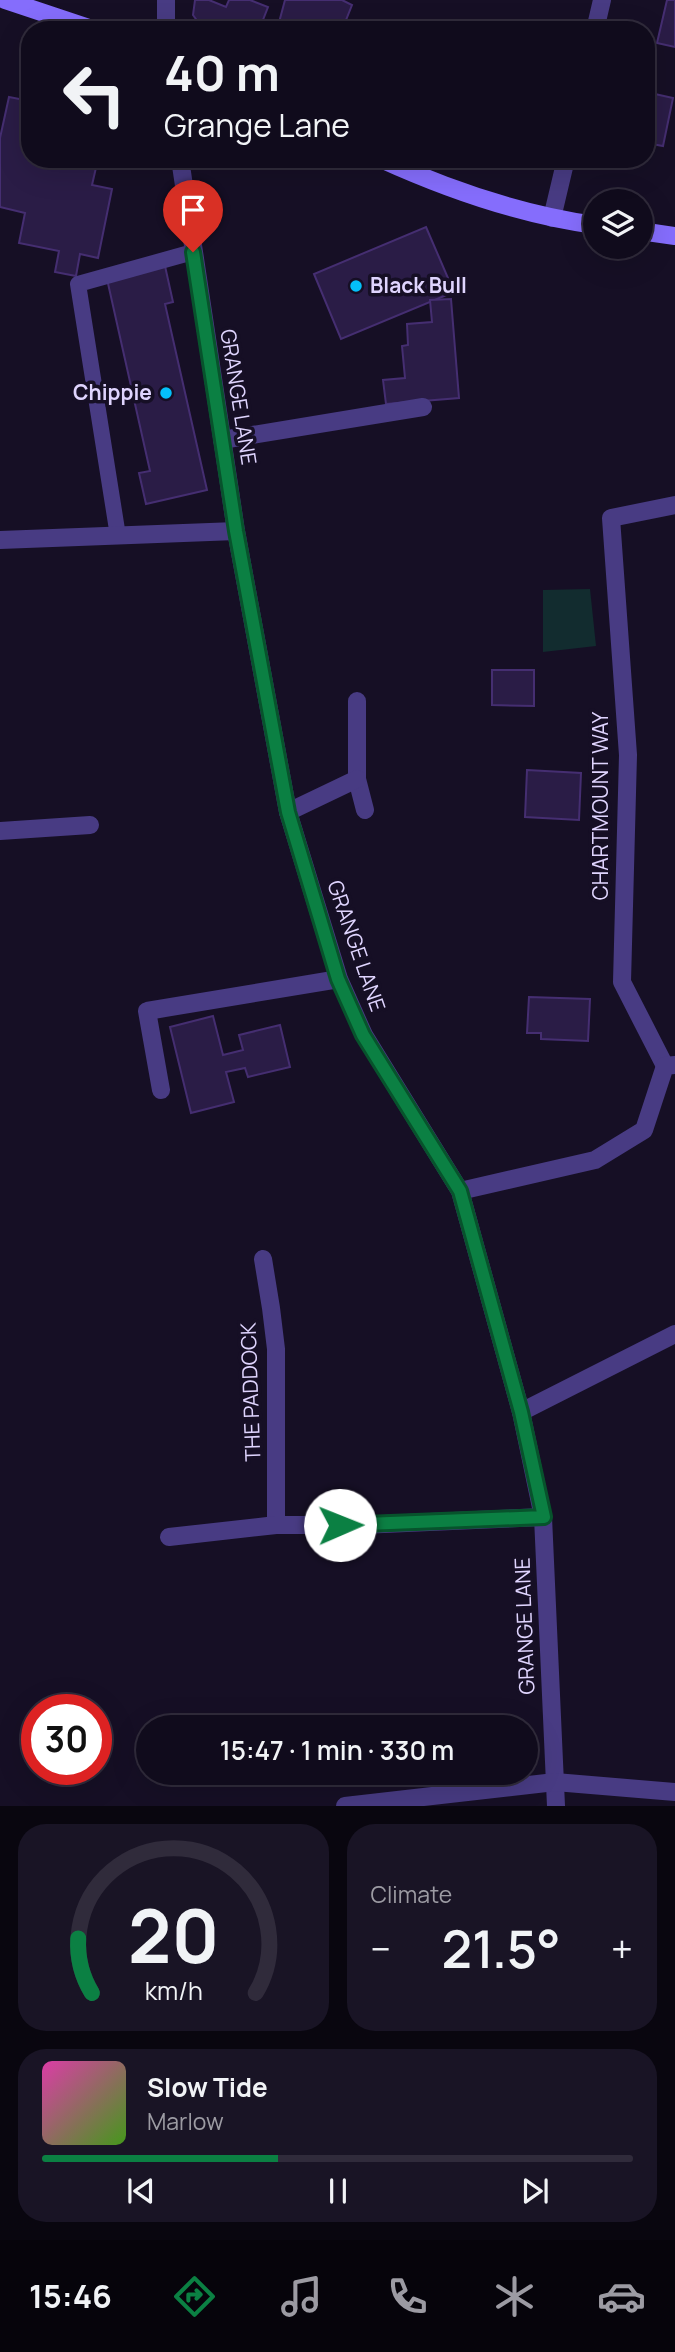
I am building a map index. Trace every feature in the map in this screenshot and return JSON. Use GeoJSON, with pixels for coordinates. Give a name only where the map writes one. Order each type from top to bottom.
{"type":"FeatureCollection","features":[{"type":"Feature","properties":{"kind":"main road"},"geometry":{"type":"LineString","coordinates":[[5,0],[68,21]]}},
{"type":"Feature","properties":{"kind":"main road"},"geometry":{"type":"LineString","coordinates":[[405,168],[468,192],[552,218],[583,223]]}},
{"type":"Feature","properties":{"kind":"main road"},"geometry":{"type":"LineString","coordinates":[[653,233],[675,236]]}},
{"type":"Feature","properties":{"kind":"street"},"geometry":{"type":"LineString","coordinates":[[166,0],[166,21]]}},
{"type":"Feature","properties":{"kind":"street"},"geometry":{"type":"LineString","coordinates":[[597,21],[602,0]]}},
{"type":"Feature","properties":{"kind":"street","name":"GRANGE LANE"},"geometry":{"type":"LineString","coordinates":[[181,168],[236,531],[288,812],[338,979],[363,1035],[460,1191],[521,1412],[544,1517],[556,1806]]}},
{"type":"Feature","properties":{"kind":"street"},"geometry":{"type":"LineString","coordinates":[[552,218],[564,168]]}},
{"type":"Feature","properties":{"kind":"street"},"geometry":{"type":"LineString","coordinates":[[222,440],[423,407]]}},
{"type":"Feature","properties":{"kind":"street","name":"CHARTMOUNT WAY"},"geometry":{"type":"LineString","coordinates":[[670,1066],[622,982],[628,755],[611,518],[675,505]]}},
{"type":"Feature","properties":{"kind":"street"},"geometry":{"type":"LineString","coordinates":[[0,540],[236,531]]}},
{"type":"Feature","properties":{"kind":"street"},"geometry":{"type":"LineString","coordinates":[[356,701],[357,779],[365,810]]}},
{"type":"Feature","properties":{"kind":"street"},"geometry":{"type":"LineString","coordinates":[[288,812],[357,779]]}},
{"type":"Feature","properties":{"kind":"street"},"geometry":{"type":"LineString","coordinates":[[0,831],[90,825]]}},
{"type":"Feature","properties":{"kind":"street"},"geometry":{"type":"LineString","coordinates":[[160,1090],[147,1011],[338,979]]}},
{"type":"Feature","properties":{"kind":"street"},"geometry":{"type":"LineString","coordinates":[[460,1191],[595,1160],[644,1130],[670,1066]]}},
{"type":"Feature","properties":{"kind":"street","name":"THE PADDOCK"},"geometry":{"type":"LineString","coordinates":[[263,1259],[276,1349],[276,1525]]}},
{"type":"Feature","properties":{"kind":"street"},"geometry":{"type":"LineString","coordinates":[[521,1412],[675,1334]]}},
{"type":"Feature","properties":{"kind":"street"},"geometry":{"type":"LineString","coordinates":[[169,1536],[276,1525],[361,1525],[544,1517]]}},
{"type":"Feature","properties":{"kind":"street"},"geometry":{"type":"LineString","coordinates":[[345,1806],[555,1782],[675,1792]]}},
{"type":"Feature","properties":{"kind":"lane"},"geometry":{"type":"LineString","coordinates":[[118,536],[78,284],[193,252]]}},
{"type":"Feature","properties":{"kind":"green space"},"geometry":{"type":"Polygon","coordinates":[[[590,589],[596,646],[543,652],[543,590],[590,589]]]}},
{"type":"Feature","properties":{"kind":"building"},"geometry":{"type":"Polygon","coordinates":[[[195,0],[209,0],[226,7],[229,0],[250,0],[268,7],[263,21],[197,21],[193,15],[195,0]]]}},
{"type":"Feature","properties":{"kind":"building"},"geometry":{"type":"Polygon","coordinates":[[[285,0],[342,0],[352,5],[346,21],[279,21],[285,0]]]}},
{"type":"Feature","properties":{"kind":"building"},"geometry":{"type":"Polygon","coordinates":[[[667,0],[675,0],[675,47],[657,43],[667,0]]]}},
{"type":"Feature","properties":{"kind":"building"},"geometry":{"type":"Polygon","coordinates":[[[655,94],[673,98],[663,146],[655,145],[655,94]]]}},
{"type":"Feature","properties":{"kind":"building"},"geometry":{"type":"Polygon","coordinates":[[[9,97],[21,99],[21,168],[96,168],[92,185],[112,189],[98,258],[80,254],[76,276],[55,272],[59,251],[19,243],[25,213],[0,207],[0,138],[9,97]]]}},
{"type":"Feature","properties":{"kind":"building"},"geometry":{"type":"Polygon","coordinates":[[[426,227],[454,292],[341,339],[314,274],[426,227]]]}},
{"type":"Feature","properties":{"kind":"building"},"geometry":{"type":"Polygon","coordinates":[[[165,266],[173,302],[165,304],[207,490],[146,504],[139,473],[150,471],[107,279],[165,266]]]}},
{"type":"Feature","properties":{"kind":"building"},"geometry":{"type":"Polygon","coordinates":[[[451,299],[459,398],[386,404],[383,380],[405,378],[402,346],[408,345],[407,324],[432,322],[430,300],[451,299]]]}},
{"type":"Feature","properties":{"kind":"building"},"geometry":{"type":"Polygon","coordinates":[[[492,670],[534,670],[534,706],[492,705],[492,670]]]}},
{"type":"Feature","properties":{"kind":"building"},"geometry":{"type":"Polygon","coordinates":[[[527,770],[581,773],[579,820],[525,817],[527,770]]]}},
{"type":"Feature","properties":{"kind":"building"},"geometry":{"type":"Polygon","coordinates":[[[529,997],[590,999],[588,1041],[541,1039],[541,1033],[527,1033],[529,997]]]}},
{"type":"Feature","properties":{"kind":"building"},"geometry":{"type":"Polygon","coordinates":[[[213,1016],[223,1055],[243,1050],[239,1035],[280,1025],[290,1067],[248,1077],[245,1068],[226,1072],[234,1102],[191,1113],[170,1027],[213,1016]]]}},
{"type":"Feature","properties":{"kind":"place","name":"Black Bull"},"geometry":{"type":"Point","coordinates":[356,286]}},
{"type":"Feature","properties":{"kind":"place","name":"Chippie"},"geometry":{"type":"Point","coordinates":[166,393]}},
{"type":"Feature","properties":{"kind":"route"},"geometry":{"type":"LineString","coordinates":[[193,252],[236,531],[288,812],[338,979],[363,1035],[460,1191],[521,1412],[544,1517],[340,1525]]}}]}
